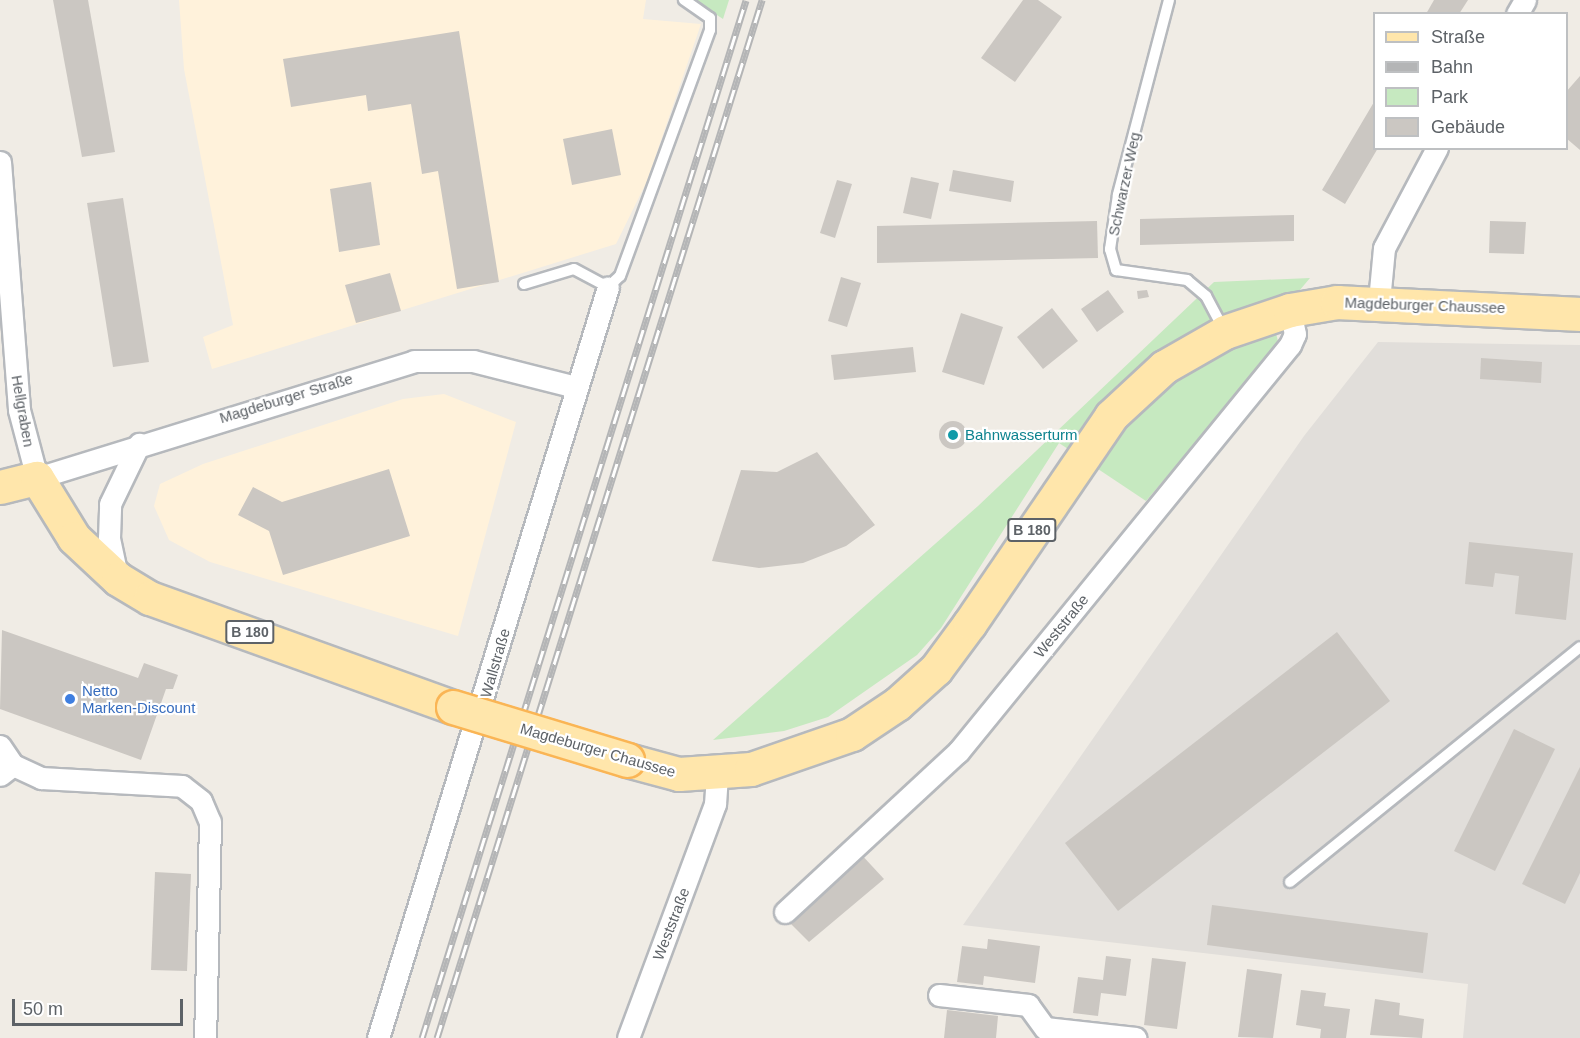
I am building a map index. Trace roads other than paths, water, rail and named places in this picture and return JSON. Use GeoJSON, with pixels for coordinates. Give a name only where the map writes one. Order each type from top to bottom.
{"type":"FeatureCollection","features":[{"type":"Feature","properties":{"kind":"main road","name":"Magdeburger Chaussee"},"geometry":{"type":"LineString","coordinates":[[38,478],[74,538],[118,579],[183,610],[375,675],[453,706],[627,760],[679,774],[717,774],[751,769],[819,749],[875,720],[914,690],[970,623],[1111,416],[1164,367],[1225,332],[1290,310],[1379,302],[1580,314]]}},
{"type":"Feature","properties":{"kind":"main road","name":"Magdeburger Straße"},"geometry":{"type":"LineString","coordinates":[[0,487],[38,478]]}},
{"type":"Feature","properties":{"kind":"street"},"geometry":{"type":"LineString","coordinates":[[1379,302],[1384,248],[1436,150]]}},
{"type":"Feature","properties":{"kind":"street","name":"Hellgraben"},"geometry":{"type":"LineString","coordinates":[[0,162],[19,410],[38,478]]}},
{"type":"Feature","properties":{"kind":"street","name":"Wallstraße"},"geometry":{"type":"LineString","coordinates":[[378,1038],[488,690],[576,387],[608,287]]}},
{"type":"Feature","properties":{"kind":"street","name":"Weststraße"},"geometry":{"type":"LineString","coordinates":[[786,912],[958,752],[1290,345],[1295,334],[1290,310]]}},
{"type":"Feature","properties":{"kind":"street","name":"Magdeburger Straße"},"geometry":{"type":"LineString","coordinates":[[38,478],[139,444],[414,361],[473,360],[576,387]]}},
{"type":"Feature","properties":{"kind":"street"},"geometry":{"type":"LineString","coordinates":[[118,579],[109,538],[110,504],[139,444]]}},
{"type":"Feature","properties":{"kind":"street"},"geometry":{"type":"LineString","coordinates":[[0,746],[6,770],[41,778],[182,786],[201,801],[210,822],[205,1038]]}},
{"type":"Feature","properties":{"kind":"street","name":"Weststraße"},"geometry":{"type":"LineString","coordinates":[[628,1038],[715,804],[717,774]]}},
{"type":"Feature","properties":{"kind":"street"},"geometry":{"type":"LineString","coordinates":[[939,994],[1028,1005],[1045,1028],[1135,1038]]}},
{"type":"Feature","properties":{"kind":"lane"},"geometry":{"type":"LineString","coordinates":[[524,284],[574,268],[608,287],[621,276],[704,54],[710,18],[684,0]]}},
{"type":"Feature","properties":{"kind":"lane","name":"Schwarzer Weg"},"geometry":{"type":"LineString","coordinates":[[1168,0],[1118,195],[1110,249],[1116,270],[1187,280],[1206,296],[1225,332]]}},
{"type":"Feature","properties":{"kind":"lane"},"geometry":{"type":"LineString","coordinates":[[1290,882],[1580,647]]}},
{"type":"Feature","properties":{"kind":"railway"},"geometry":{"type":"LineString","coordinates":[[422,1038],[746,0]]}},
{"type":"Feature","properties":{"kind":"railway"},"geometry":{"type":"LineString","coordinates":[[437,1038],[762,0]]}},
{"type":"Feature","properties":{"kind":"place","name":"Bahnwasserturm"},"geometry":{"type":"Point","coordinates":[953,435]}},
{"type":"Feature","properties":{"kind":"place","name":"Netto Marken-Discount"},"geometry":{"type":"Point","coordinates":[70,699]}}]}
